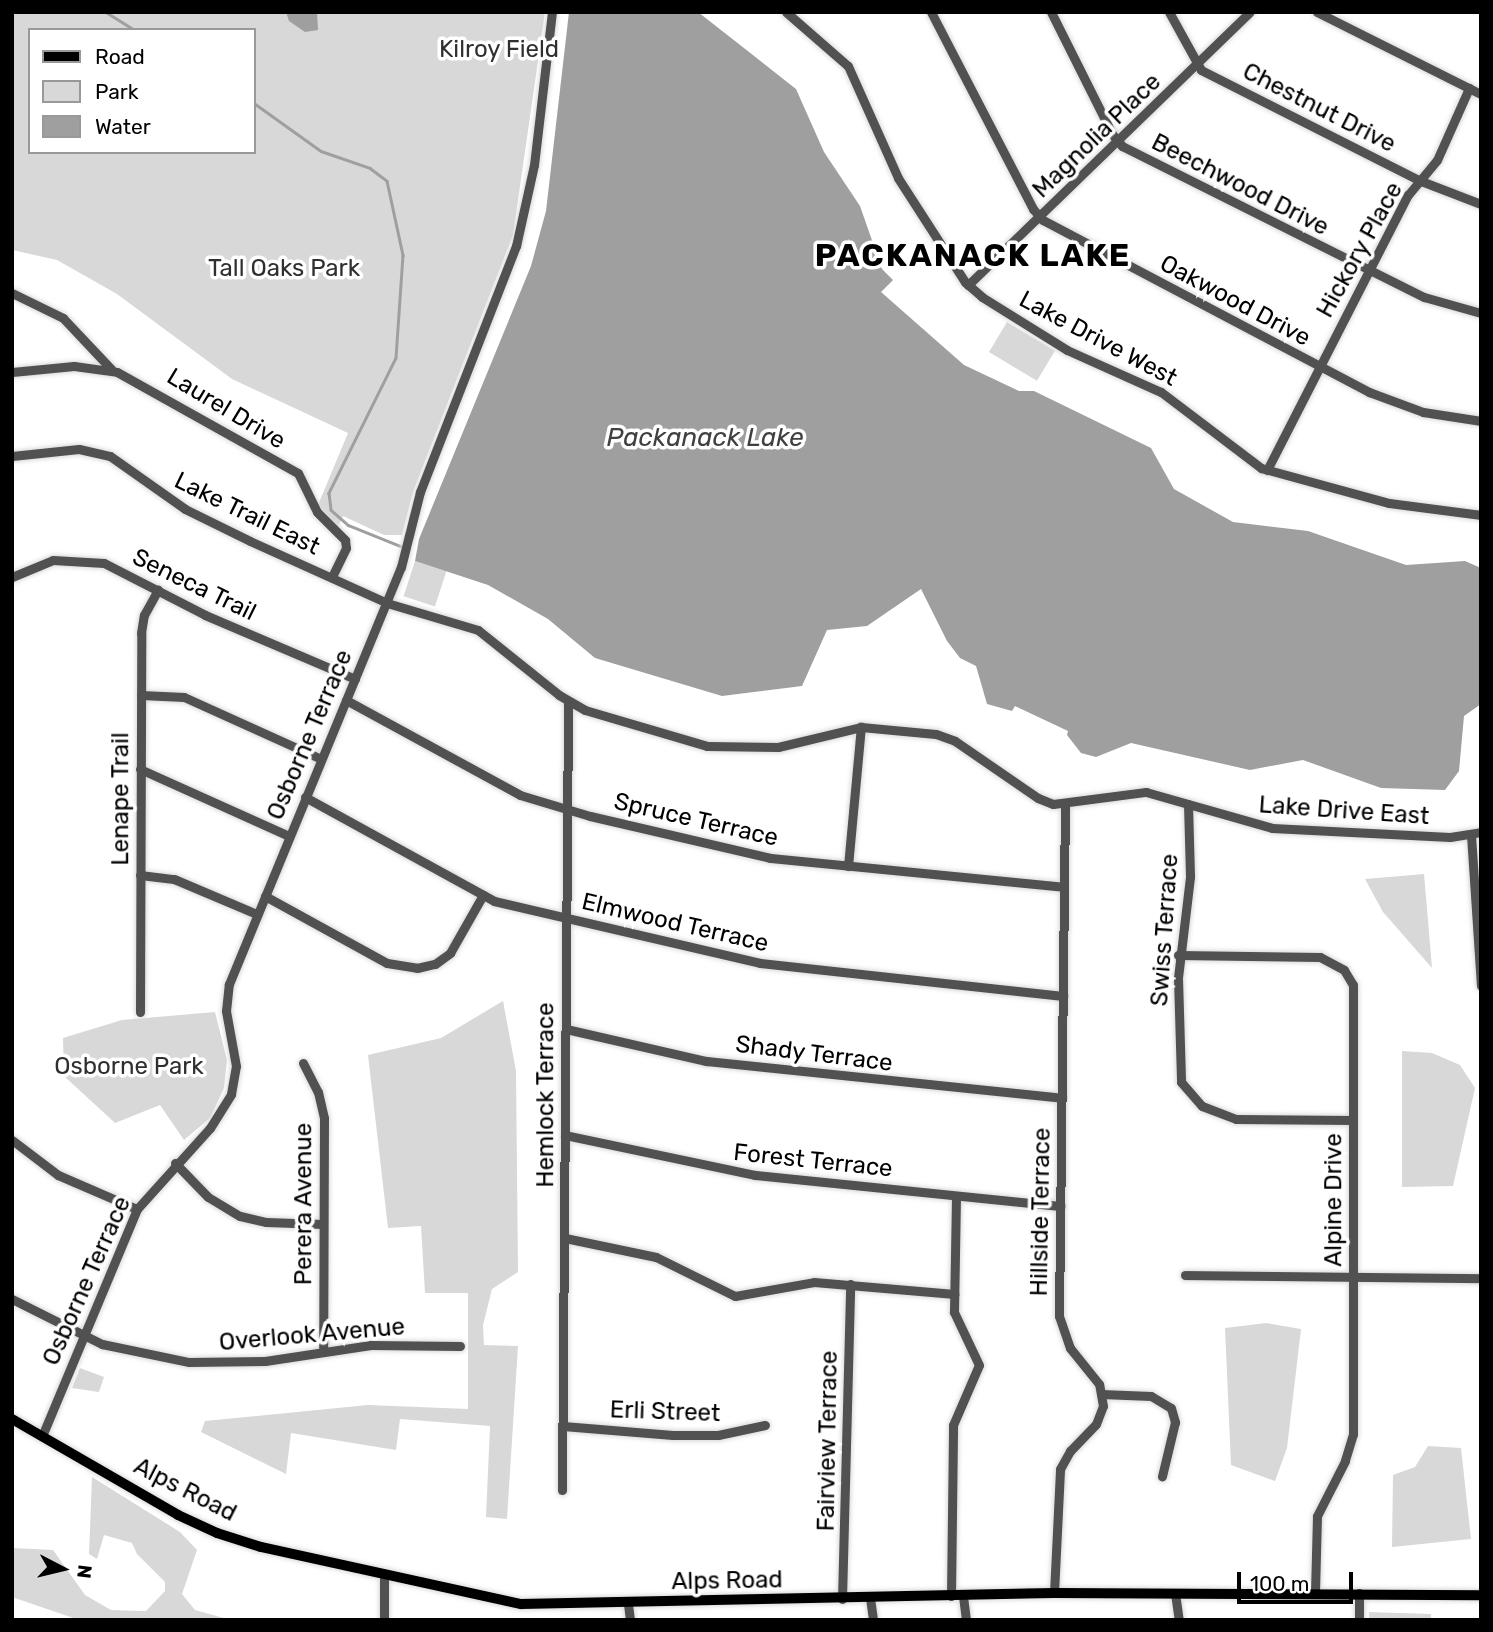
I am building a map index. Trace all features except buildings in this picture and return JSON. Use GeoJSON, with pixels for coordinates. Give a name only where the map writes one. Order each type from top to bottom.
{"type":"FeatureCollection","features":[{"type":"Feature","properties":{"kind":"main road","name":"Alps Road"},"geometry":{"type":"LineString","coordinates":[[12,1419],[178,1515],[217,1533],[384,1575],[521,1604],[628,1604],[1054,1593],[1359,1592],[1481,1595]]}},
{"type":"Feature","properties":{"kind":"street","name":"Osborne Terrace"},"geometry":{"type":"LineString","coordinates":[[42,1436],[137,1209],[175,1163],[210,1128],[231,1094],[236,1066],[226,997],[257,914],[401,567],[420,492],[522,228],[552,12]]}},
{"type":"Feature","properties":{"kind":"street","name":"Lake Drive West"},"geometry":{"type":"LineString","coordinates":[[786,12],[848,66],[898,178],[968,285],[1067,350],[1161,392],[1267,470],[1389,503],[1481,515]]}},
{"type":"Feature","properties":{"kind":"street"},"geometry":{"type":"LineString","coordinates":[[931,12],[1040,217]]}},
{"type":"Feature","properties":{"kind":"street","name":"Beechwood Drive"},"geometry":{"type":"LineString","coordinates":[[1051,12],[1119,143],[1368,271],[1442,304],[1481,313]]}},
{"type":"Feature","properties":{"kind":"street"},"geometry":{"type":"LineString","coordinates":[[1169,12],[1197,67]]}},
{"type":"Feature","properties":{"kind":"street","name":"Magnolia Place"},"geometry":{"type":"LineString","coordinates":[[968,285],[1119,143],[1250,12]]}},
{"type":"Feature","properties":{"kind":"street"},"geometry":{"type":"LineString","coordinates":[[1317,12],[1481,94]]}},
{"type":"Feature","properties":{"kind":"street","name":"Chestnut Drive"},"geometry":{"type":"LineString","coordinates":[[1197,67],[1421,181],[1481,204]]}},
{"type":"Feature","properties":{"kind":"street","name":"Hickory Place"},"geometry":{"type":"LineString","coordinates":[[1267,470],[1408,195],[1437,160],[1469,88]]}},
{"type":"Feature","properties":{"kind":"street","name":"Oakwood Drive"},"geometry":{"type":"LineString","coordinates":[[1040,217],[1318,367],[1423,412],[1481,421]]}},
{"type":"Feature","properties":{"kind":"street"},"geometry":{"type":"LineString","coordinates":[[12,293],[63,318],[112,370]]}},
{"type":"Feature","properties":{"kind":"street","name":"Laurel Drive"},"geometry":{"type":"LineString","coordinates":[[12,372],[74,366],[112,370],[150,386],[218,431],[298,474],[317,512],[346,544],[332,578]]}},
{"type":"Feature","properties":{"kind":"street","name":"Lake Trail East"},"geometry":{"type":"LineString","coordinates":[[12,456],[79,449],[100,452],[185,509],[387,603]]}},
{"type":"Feature","properties":{"kind":"street","name":"Seneca Trail"},"geometry":{"type":"LineString","coordinates":[[12,577],[40,563],[76,559],[117,568],[158,590],[355,679]]}},
{"type":"Feature","properties":{"kind":"street","name":"Lenape Trail"},"geometry":{"type":"LineString","coordinates":[[140,1012],[142,626],[158,590]]}},
{"type":"Feature","properties":{"kind":"street","name":"Lake Drive East"},"geometry":{"type":"LineString","coordinates":[[387,603],[478,631],[568,701],[599,715],[720,747],[778,747],[861,727],[946,736],[1038,798],[1065,804],[1146,792],[1272,828],[1476,834]]}},
{"type":"Feature","properties":{"kind":"street"},"geometry":{"type":"LineString","coordinates":[[141,695],[184,697],[321,759]]}},
{"type":"Feature","properties":{"kind":"street","name":"Spruce Terrace"},"geometry":{"type":"LineString","coordinates":[[346,700],[520,795],[568,810],[758,856],[1064,887]]}},
{"type":"Feature","properties":{"kind":"street","name":"Hemlock Terrace"},"geometry":{"type":"LineString","coordinates":[[562,1490],[568,701]]}},
{"type":"Feature","properties":{"kind":"street"},"geometry":{"type":"LineString","coordinates":[[848,866],[861,727]]}},
{"type":"Feature","properties":{"kind":"street"},"geometry":{"type":"LineString","coordinates":[[140,769],[289,836]]}},
{"type":"Feature","properties":{"kind":"street","name":"Elmwood Terrace"},"geometry":{"type":"LineString","coordinates":[[305,797],[483,895],[566,918],[760,963],[1063,996]]}},
{"type":"Feature","properties":{"kind":"street","name":"Hillside Terrace"},"geometry":{"type":"LineString","coordinates":[[1065,804],[1061,1327],[1070,1348],[1094,1375],[1101,1394]]}},
{"type":"Feature","properties":{"kind":"street","name":"Swiss Terrace"},"geometry":{"type":"LineString","coordinates":[[1188,804],[1190,877],[1178,955],[1177,1067],[1181,1082],[1193,1099],[1212,1112],[1236,1119],[1353,1120]]}},
{"type":"Feature","properties":{"kind":"street"},"geometry":{"type":"LineString","coordinates":[[1476,834],[1481,986]]}},
{"type":"Feature","properties":{"kind":"street"},"geometry":{"type":"LineString","coordinates":[[140,875],[174,879],[257,914]]}},
{"type":"Feature","properties":{"kind":"street"},"geometry":{"type":"LineString","coordinates":[[265,896],[387,963],[416,968],[435,964],[450,953],[483,895]]}},
{"type":"Feature","properties":{"kind":"street","name":"Alpine Drive"},"geometry":{"type":"LineString","coordinates":[[1178,955],[1310,955],[1344,970],[1353,992],[1353,1434],[1345,1461],[1317,1516],[1315,1593]]}},
{"type":"Feature","properties":{"kind":"street","name":"Shady Terrace"},"geometry":{"type":"LineString","coordinates":[[566,1030],[719,1062],[1062,1098]]}},
{"type":"Feature","properties":{"kind":"street","name":"Perera Avenue"},"geometry":{"type":"LineString","coordinates":[[303,1063],[318,1092],[324,1118],[323,1350]]}},
{"type":"Feature","properties":{"kind":"street","name":"Forest Terrace"},"geometry":{"type":"LineString","coordinates":[[565,1135],[709,1169],[1060,1206]]}},
{"type":"Feature","properties":{"kind":"street"},"geometry":{"type":"LineString","coordinates":[[12,1140],[58,1175],[137,1209]]}},
{"type":"Feature","properties":{"kind":"street"},"geometry":{"type":"LineString","coordinates":[[175,1163],[208,1197],[240,1216],[266,1223],[323,1224]]}},
{"type":"Feature","properties":{"kind":"street"},"geometry":{"type":"LineString","coordinates":[[956,1196],[956,1320],[979,1365],[953,1425],[957,1596],[966,1620]]}},
{"type":"Feature","properties":{"kind":"street"},"geometry":{"type":"LineString","coordinates":[[565,1238],[656,1257],[735,1296],[814,1282],[954,1294]]}},
{"type":"Feature","properties":{"kind":"street"},"geometry":{"type":"LineString","coordinates":[[1185,1275],[1481,1278]]}},
{"type":"Feature","properties":{"kind":"street","name":"Fairview Terrace"},"geometry":{"type":"LineString","coordinates":[[842,1599],[850,1284]]}},
{"type":"Feature","properties":{"kind":"street","name":"Overlook Avenue"},"geometry":{"type":"LineString","coordinates":[[12,1298],[82,1337],[136,1354],[189,1362],[265,1361],[323,1350],[371,1345],[460,1346]]}},
{"type":"Feature","properties":{"kind":"street"},"geometry":{"type":"LineString","coordinates":[[1054,1593],[1060,1469],[1070,1451],[1096,1424],[1103,1406],[1101,1394],[1151,1396],[1171,1408],[1175,1422],[1162,1476]]}},
{"type":"Feature","properties":{"kind":"street","name":"Erli Street"},"geometry":{"type":"LineString","coordinates":[[563,1426],[684,1435],[734,1433],[765,1425]]}},
{"type":"Feature","properties":{"kind":"street"},"geometry":{"type":"LineString","coordinates":[[384,1575],[384,1620]]}},
{"type":"Feature","properties":{"kind":"street"},"geometry":{"type":"LineString","coordinates":[[1359,1592],[1359,1620]]}},
{"type":"Feature","properties":{"kind":"street"},"geometry":{"type":"LineString","coordinates":[[1175,1593],[1179,1620]]}},
{"type":"Feature","properties":{"kind":"street"},"geometry":{"type":"LineString","coordinates":[[870,1598],[873,1620]]}},
{"type":"Feature","properties":{"kind":"street"},"geometry":{"type":"LineString","coordinates":[[628,1604],[629,1620]]}},
{"type":"Feature","properties":{"kind":"green space"},"geometry":{"type":"Polygon","coordinates":[[[12,12],[545,12],[513,235],[413,492],[402,535],[384,535],[343,516],[338,527],[318,505],[348,433],[232,379],[117,294],[57,260],[12,250],[12,12]]]}},
{"type":"Feature","properties":{"kind":"green space"},"geometry":{"type":"Polygon","coordinates":[[[1007,322],[1055,351],[1037,381],[989,352],[1007,322]]]}},
{"type":"Feature","properties":{"kind":"green space"},"geometry":{"type":"Polygon","coordinates":[[[415,561],[446,571],[435,606],[404,596],[415,561]]]}},
{"type":"Feature","properties":{"kind":"green space"},"geometry":{"type":"Polygon","coordinates":[[[1424,874],[1432,968],[1383,912],[1365,879],[1424,874]]]}},
{"type":"Feature","properties":{"kind":"green space"},"geometry":{"type":"Polygon","coordinates":[[[503,1001],[516,1071],[518,1272],[492,1289],[483,1325],[484,1345],[518,1346],[507,1519],[486,1517],[490,1426],[400,1419],[396,1450],[291,1433],[286,1474],[201,1432],[205,1421],[368,1405],[468,1409],[468,1293],[425,1293],[421,1226],[388,1228],[368,1055],[441,1038],[503,1001]]]}},
{"type":"Feature","properties":{"kind":"green space","name":"Osborne Park"},"geometry":{"type":"Polygon","coordinates":[[[215,1012],[227,1060],[224,1088],[210,1118],[184,1140],[160,1105],[115,1123],[64,1076],[63,1038],[122,1020],[215,1012]]]}},
{"type":"Feature","properties":{"kind":"green space"},"geometry":{"type":"Polygon","coordinates":[[[1402,1051],[1432,1053],[1460,1065],[1475,1088],[1453,1186],[1402,1187],[1402,1051]]]}},
{"type":"Feature","properties":{"kind":"green space"},"geometry":{"type":"Polygon","coordinates":[[[1266,1323],[1301,1329],[1287,1448],[1275,1481],[1231,1465],[1225,1328],[1266,1323]]]}},
{"type":"Feature","properties":{"kind":"green space"},"geometry":{"type":"Polygon","coordinates":[[[80,1368],[104,1377],[99,1392],[72,1388],[80,1368]]]}},
{"type":"Feature","properties":{"kind":"green space"},"geometry":{"type":"Polygon","coordinates":[[[1428,1446],[1461,1448],[1471,1539],[1392,1547],[1393,1475],[1415,1467],[1428,1446]]]}},
{"type":"Feature","properties":{"kind":"green space"},"geometry":{"type":"Polygon","coordinates":[[[92,1477],[180,1532],[197,1550],[182,1594],[195,1610],[231,1620],[79,1620],[12,1597],[12,1548],[53,1550],[85,1595],[111,1610],[146,1611],[165,1591],[165,1582],[137,1554],[132,1543],[104,1535],[97,1559],[89,1554],[92,1477]]]}},
{"type":"Feature","properties":{"kind":"green space"},"geometry":{"type":"Polygon","coordinates":[[[1369,1612],[1431,1614],[1431,1620],[1369,1620],[1369,1612]]]}},
{"type":"Feature","properties":{"kind":"water"},"geometry":{"type":"Polygon","coordinates":[[[286,12],[317,12],[318,30],[305,32],[289,21],[286,12]]]}},
{"type":"Feature","properties":{"kind":"water","name":"Packanack Lake"},"geometry":{"type":"Polygon","coordinates":[[[569,12],[698,12],[796,89],[824,152],[860,206],[882,269],[893,280],[881,292],[964,365],[1019,391],[1034,391],[1151,448],[1174,489],[1233,522],[1308,531],[1406,565],[1465,561],[1481,568],[1481,704],[1464,716],[1459,771],[1445,790],[1381,788],[1303,760],[1250,770],[1131,743],[1096,757],[1081,753],[1067,735],[1068,731],[1015,706],[1012,711],[987,704],[976,666],[960,658],[947,641],[921,589],[867,626],[827,630],[802,686],[722,696],[595,658],[548,619],[488,585],[415,561],[419,539],[531,266],[546,211],[569,12]]]}},
{"type":"Feature","properties":{"kind":"waterway"},"geometry":{"type":"LineString","coordinates":[[106,12],[132,28]]}},
{"type":"Feature","properties":{"kind":"waterway"},"geometry":{"type":"LineString","coordinates":[[256,104],[321,151],[370,168],[387,181],[403,255],[396,358],[329,493],[331,510],[348,525],[403,547]]}},
{"type":"Feature","properties":{"kind":"district","name":"PACKANACK LAKE"},"geometry":{"type":"Point","coordinates":[973,255]}},
{"type":"Feature","properties":{"kind":"park label","name":"Kilroy Field"},"geometry":{"type":"Point","coordinates":[499,50]}},
{"type":"Feature","properties":{"kind":"park label","name":"Tall Oaks Park"},"geometry":{"type":"Point","coordinates":[284,269]}}]}
